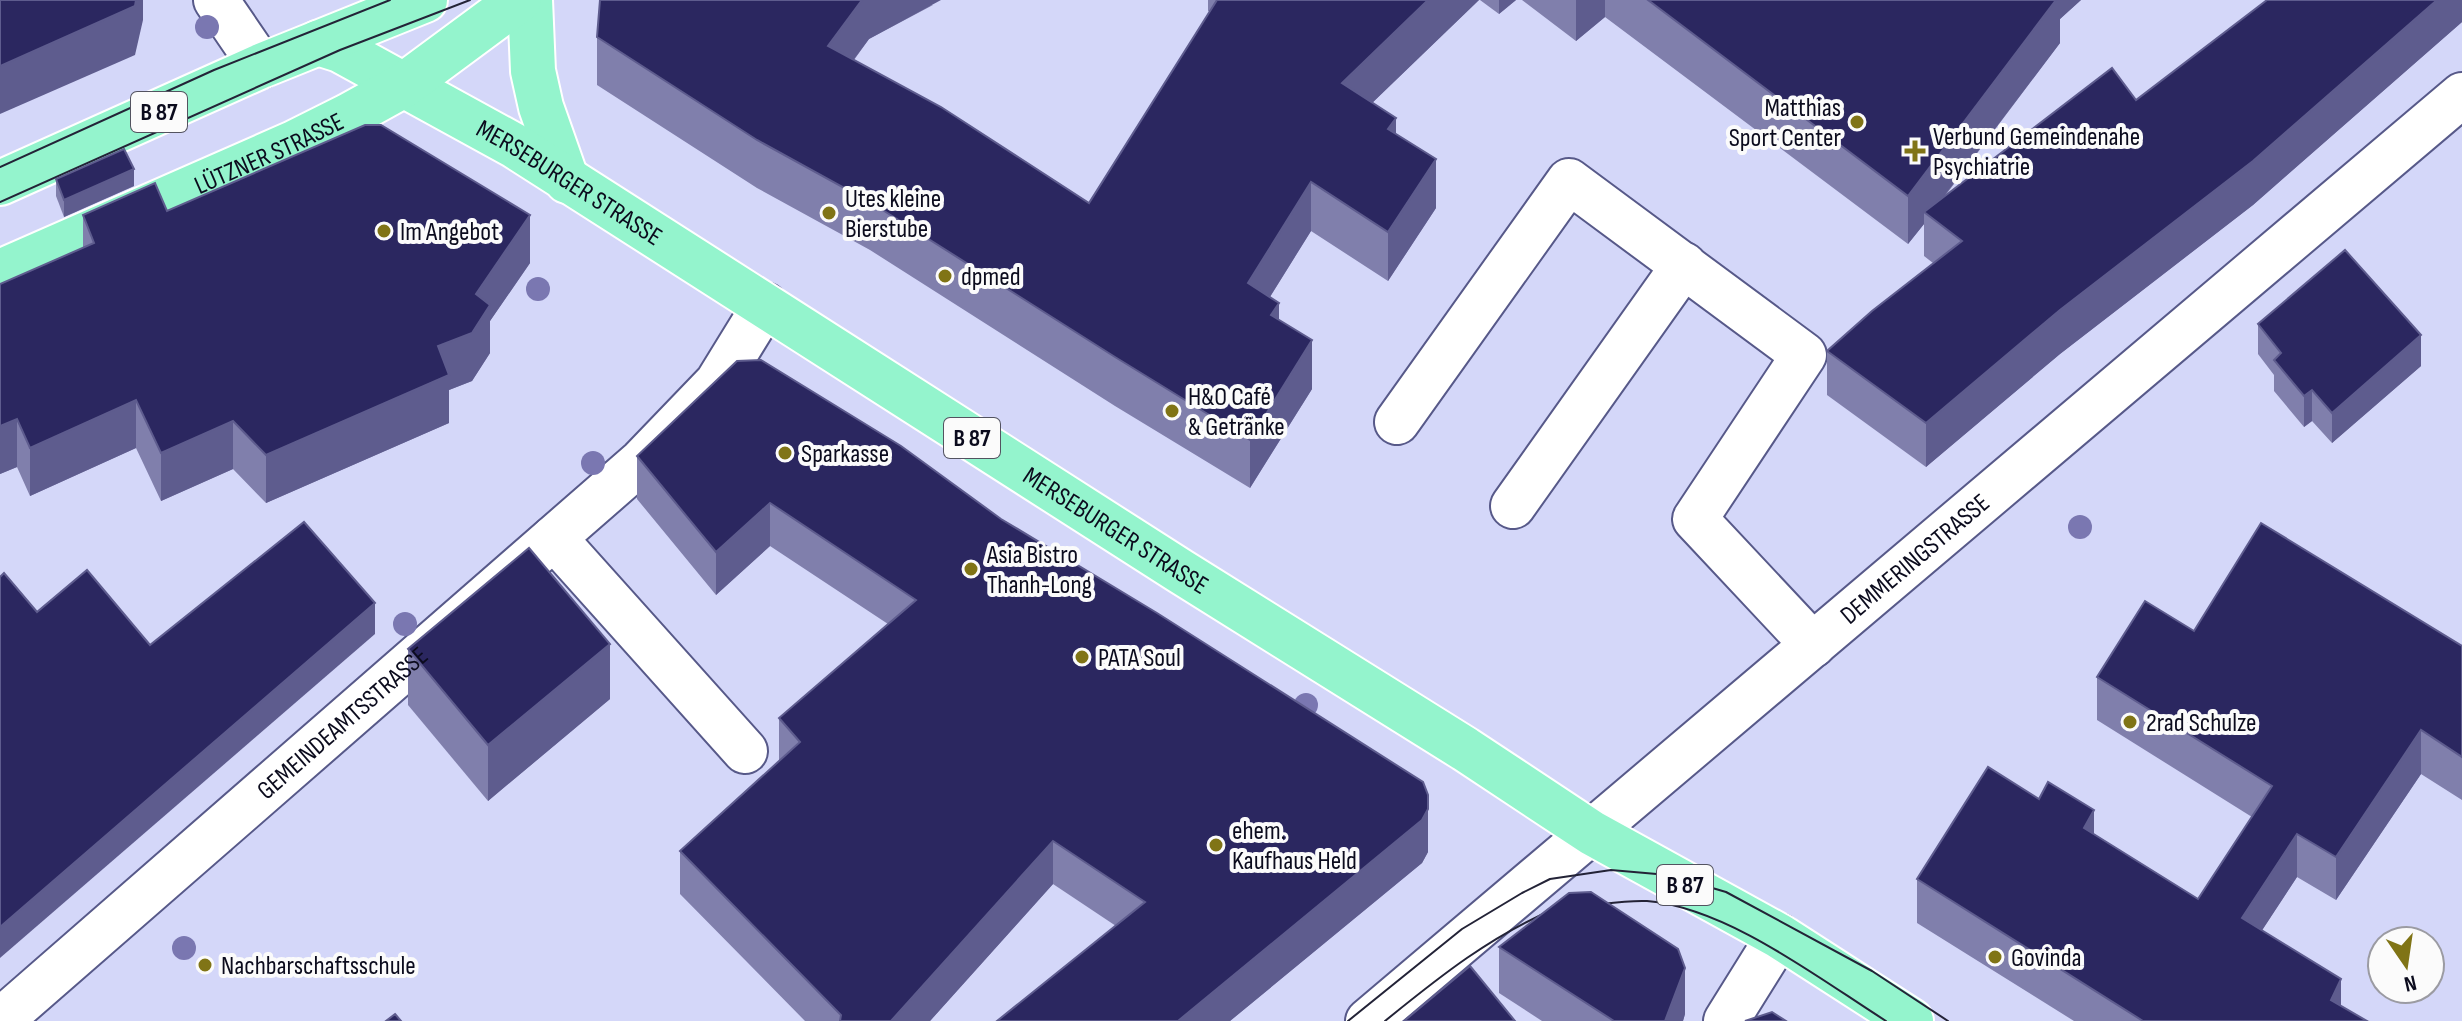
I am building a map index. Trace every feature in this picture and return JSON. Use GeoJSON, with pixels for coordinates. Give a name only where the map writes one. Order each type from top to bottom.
{"type":"FeatureCollection","features":[{"type":"Feature","properties":{"kind":"main road"},"geometry":{"type":"LineString","coordinates":[[318,43],[425,0]]}},
{"type":"Feature","properties":{"kind":"main road","name":"LÜTZNER STRASSE"},"geometry":{"type":"LineString","coordinates":[[0,272],[294,143],[404,85],[519,0]]}},
{"type":"Feature","properties":{"kind":"main road"},"geometry":{"type":"LineString","coordinates":[[530,0],[533,71],[541,107],[567,181]]}},
{"type":"Feature","properties":{"kind":"main road","name":"B 87"},"geometry":{"type":"LineString","coordinates":[[0,183],[318,43]]}},
{"type":"Feature","properties":{"kind":"main road","name":"MERSEBURGER STRASSE"},"geometry":{"type":"LineString","coordinates":[[318,43],[340,50],[515,146],[1166,562],[1478,757],[1592,833],[1779,936],[1911,1021]]}},
{"type":"Feature","properties":{"kind":"street"},"geometry":{"type":"LineString","coordinates":[[216,0],[261,66]]}},
{"type":"Feature","properties":{"kind":"street","name":"DEMMERINGSTRASSE"},"geometry":{"type":"LineString","coordinates":[[1368,1021],[2462,95]]}},
{"type":"Feature","properties":{"kind":"street"},"geometry":{"type":"LineString","coordinates":[[1397,422],[1569,181],[1804,355],[1695,519],[1813,645]]}},
{"type":"Feature","properties":{"kind":"street"},"geometry":{"type":"LineString","coordinates":[[1513,506],[1684,265]]}},
{"type":"Feature","properties":{"kind":"street","name":"GEMEINDEAMTSSTRASSE"},"geometry":{"type":"LineString","coordinates":[[0,1021],[642,461],[717,383],[765,305]]}},
{"type":"Feature","properties":{"kind":"street"},"geometry":{"type":"LineString","coordinates":[[554,538],[745,751]]}},
{"type":"Feature","properties":{"kind":"street"},"geometry":{"type":"LineString","coordinates":[[1726,1021],[1779,936]]}},
{"type":"Feature","properties":{"kind":"building"},"geometry":{"type":"Polygon","coordinates":[[[0,0],[136,0],[135,6],[0,66],[0,0]]]}},
{"type":"Feature","properties":{"kind":"building"},"geometry":{"type":"Polygon","coordinates":[[[600,0],[862,0],[828,46],[941,107],[1089,203],[1217,0],[1428,0],[1342,83],[1396,118],[1388,129],[1436,159],[1388,232],[1311,182],[1248,283],[1279,303],[1271,315],[1312,340],[1250,440],[870,202],[757,140],[597,37],[600,0]]]}},
{"type":"Feature","properties":{"kind":"building"},"geometry":{"type":"Polygon","coordinates":[[[1648,0],[2056,0],[1908,196],[1648,0]]]}},
{"type":"Feature","properties":{"kind":"building"},"geometry":{"type":"Polygon","coordinates":[[[2267,0],[2437,0],[2253,161],[2060,310],[1926,423],[1827,351],[1872,311],[1962,241],[1924,212],[2112,68],[2136,100],[2267,0]]]}},
{"type":"Feature","properties":{"kind":"building"},"geometry":{"type":"Polygon","coordinates":[[[365,125],[381,125],[530,215],[476,294],[490,305],[472,333],[438,346],[449,375],[266,455],[233,421],[161,453],[136,400],[30,448],[17,419],[0,426],[0,284],[94,243],[83,215],[155,183],[167,211],[365,125]]]}},
{"type":"Feature","properties":{"kind":"building"},"geometry":{"type":"Polygon","coordinates":[[[124,149],[134,169],[64,200],[56,179],[124,149]]]}},
{"type":"Feature","properties":{"kind":"building"},"geometry":{"type":"Polygon","coordinates":[[[2345,250],[2421,335],[2332,413],[2312,390],[2304,396],[2274,360],[2281,353],[2258,324],[2345,250]]]}},
{"type":"Feature","properties":{"kind":"building"},"geometry":{"type":"Polygon","coordinates":[[[761,360],[901,446],[1001,519],[1157,613],[1423,782],[1428,795],[1428,809],[1422,820],[1178,1021],[997,1021],[1145,902],[1053,841],[891,1021],[840,1021],[841,1015],[680,851],[800,742],[779,718],[916,600],[770,503],[716,552],[637,456],[737,361],[761,360]]]}},
{"type":"Feature","properties":{"kind":"building"},"geometry":{"type":"Polygon","coordinates":[[[304,522],[375,603],[0,927],[0,577],[4,573],[37,612],[87,570],[150,645],[304,522]]]}},
{"type":"Feature","properties":{"kind":"building"},"geometry":{"type":"Polygon","coordinates":[[[2261,523],[2462,646],[2462,757],[2421,730],[2336,857],[2297,834],[2242,918],[2341,979],[2331,1000],[2367,1021],[2143,1021],[1917,879],[1988,767],[2039,799],[2048,782],[2094,810],[2084,828],[2198,899],[2272,786],[2097,677],[2145,601],[2194,631],[2261,523]]]}},
{"type":"Feature","properties":{"kind":"building"},"geometry":{"type":"Polygon","coordinates":[[[529,548],[610,644],[488,745],[408,649],[529,548]]]}},
{"type":"Feature","properties":{"kind":"building"},"geometry":{"type":"Polygon","coordinates":[[[1591,892],[1678,949],[1685,968],[1665,1021],[1614,1021],[1499,947],[1569,893],[1591,892]]]}},
{"type":"Feature","properties":{"kind":"building"},"geometry":{"type":"Polygon","coordinates":[[[1470,966],[1515,1021],[1404,1021],[1470,966]]]}},
{"type":"Feature","properties":{"kind":"building"},"geometry":{"type":"Polygon","coordinates":[[[1772,1012],[1786,1021],[1745,1021],[1772,1012]]]}},
{"type":"Feature","properties":{"kind":"building"},"geometry":{"type":"Polygon","coordinates":[[[395,1014],[401,1021],[386,1021],[395,1014]]]}},
{"type":"Feature","properties":{"kind":"tram line"},"geometry":{"type":"LineString","coordinates":[[0,167],[214,70],[390,0]]}},
{"type":"Feature","properties":{"kind":"tram line"},"geometry":{"type":"LineString","coordinates":[[0,202],[340,50],[470,0]]}},
{"type":"Feature","properties":{"kind":"tram line"},"geometry":{"type":"LineString","coordinates":[[1348,1021],[1462,929],[1522,893],[1550,879],[1611,870],[1668,875],[1726,892],[1872,971],[1948,1021]]}},
{"type":"Feature","properties":{"kind":"tram line"},"geometry":{"type":"LineString","coordinates":[[1585,906],[1647,901],[1678,906],[1709,917],[1802,966],[1886,1021]]}},
{"type":"Feature","properties":{"kind":"tram line"},"geometry":{"type":"LineString","coordinates":[[1385,1021],[1489,944],[1557,908]]}},
{"type":"Feature","properties":{"kind":"place","name":"Matthias Sport Center"},"geometry":{"type":"Point","coordinates":[1857,122]}},
{"type":"Feature","properties":{"kind":"place","name":"Verbund Gemeindenahe Psychiatrie"},"geometry":{"type":"Point","coordinates":[1915,151]}},
{"type":"Feature","properties":{"kind":"place","name":"Utes kleine Bierstube"},"geometry":{"type":"Point","coordinates":[829,213]}},
{"type":"Feature","properties":{"kind":"place","name":"Im Angebot"},"geometry":{"type":"Point","coordinates":[384,231]}},
{"type":"Feature","properties":{"kind":"place","name":"dpmed"},"geometry":{"type":"Point","coordinates":[945,276]}},
{"type":"Feature","properties":{"kind":"place","name":"H&O Café & Getränke"},"geometry":{"type":"Point","coordinates":[1172,411]}},
{"type":"Feature","properties":{"kind":"place","name":"Sparkasse"},"geometry":{"type":"Point","coordinates":[785,453]}},
{"type":"Feature","properties":{"kind":"place","name":"Asia Bistro Thanh-Long"},"geometry":{"type":"Point","coordinates":[971,569]}},
{"type":"Feature","properties":{"kind":"place","name":"PATA Soul"},"geometry":{"type":"Point","coordinates":[1082,657]}},
{"type":"Feature","properties":{"kind":"place","name":"2rad Schulze"},"geometry":{"type":"Point","coordinates":[2130,722]}},
{"type":"Feature","properties":{"kind":"place","name":"ehem. Kaufhaus Held"},"geometry":{"type":"Point","coordinates":[1216,845]}},
{"type":"Feature","properties":{"kind":"place","name":"Govinda"},"geometry":{"type":"Point","coordinates":[1995,957]}},
{"type":"Feature","properties":{"kind":"place","name":"Nachbarschaftsschule"},"geometry":{"type":"Point","coordinates":[205,965]}}]}
